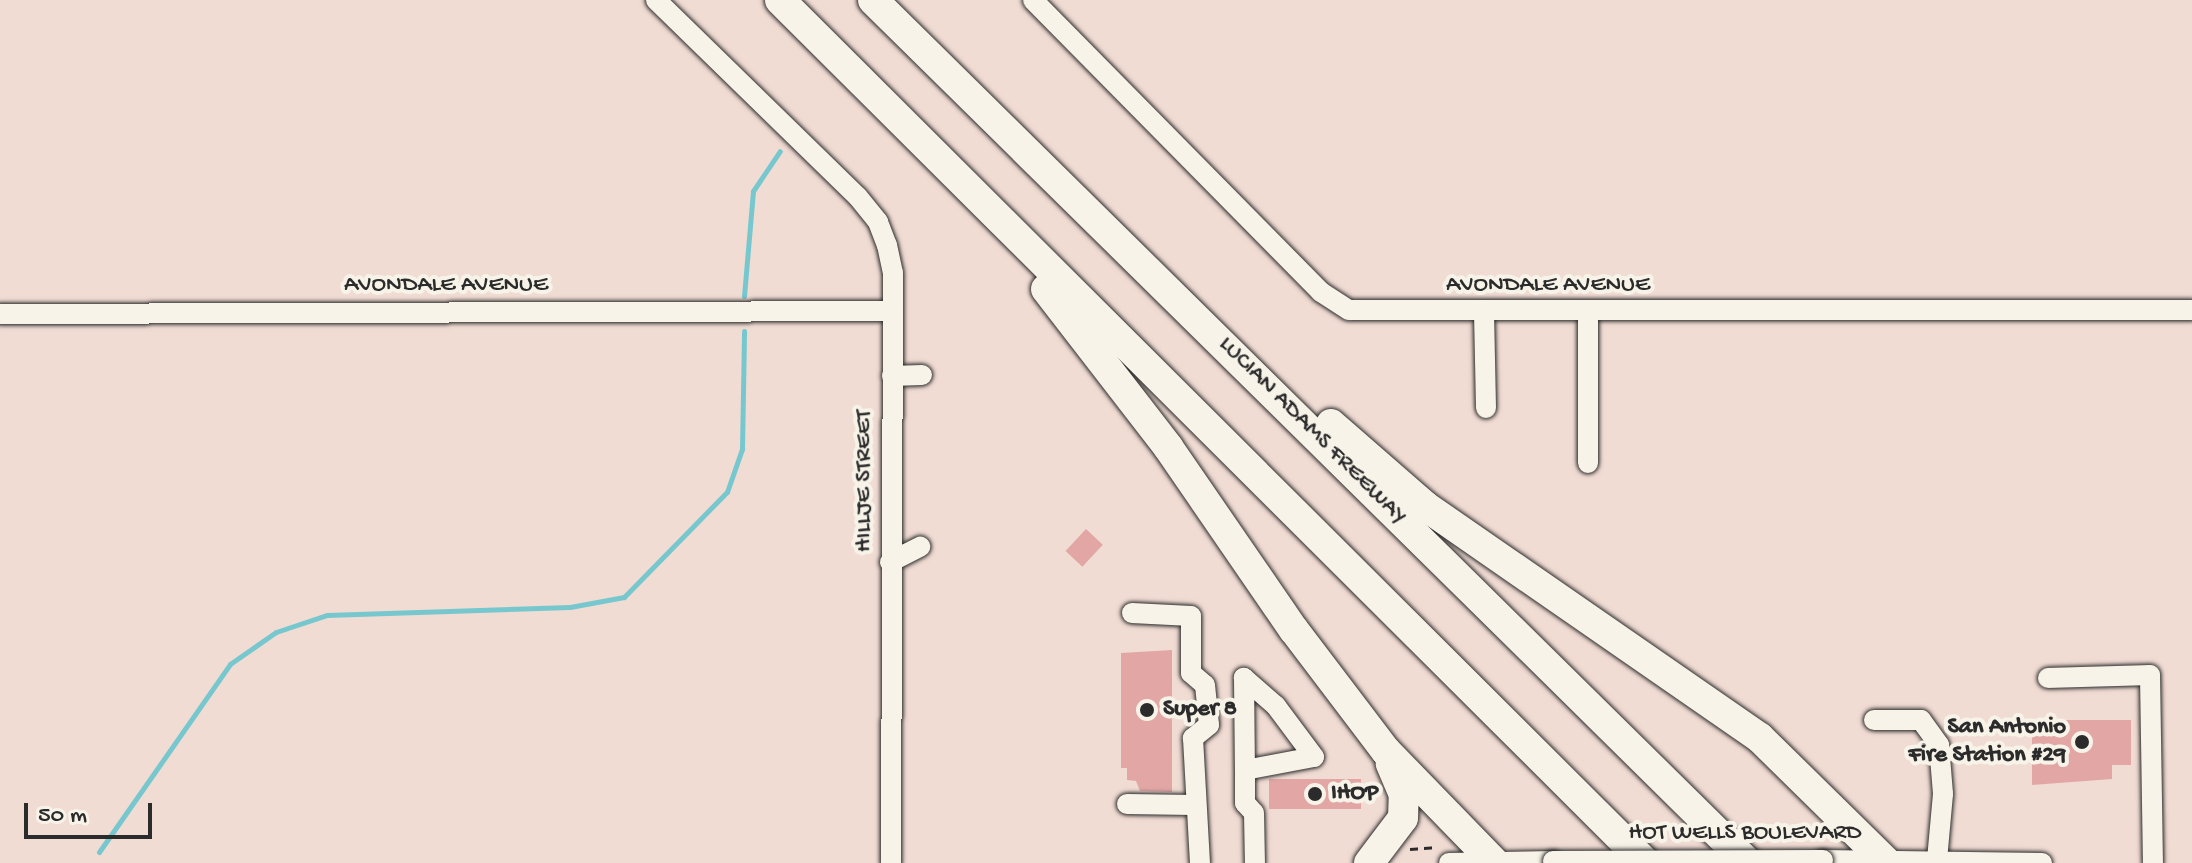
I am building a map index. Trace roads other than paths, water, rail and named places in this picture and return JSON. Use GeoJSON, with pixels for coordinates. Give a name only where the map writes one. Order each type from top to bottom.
{"type":"FeatureCollection","features":[{"type":"Feature","properties":{"kind":"highway"},"geometry":{"type":"LineString","coordinates":[[780,0],[1646,863]]}},
{"type":"Feature","properties":{"kind":"highway","name":"LUCIAN ADAMS FREEWAY"},"geometry":{"type":"LineString","coordinates":[[873,0],[1748,863]]}},
{"type":"Feature","properties":{"kind":"highway"},"geometry":{"type":"LineString","coordinates":[[952,172],[1168,447],[1294,630],[1386,751],[1494,861]]}},
{"type":"Feature","properties":{"kind":"highway"},"geometry":{"type":"LineString","coordinates":[[1105,226],[1425,506],[1760,738],[1884,861]]}},
{"type":"Feature","properties":{"kind":"highway"},"geometry":{"type":"LineString","coordinates":[[1369,863],[1403,818],[1404,795],[1386,751]]}},
{"type":"Feature","properties":{"kind":"street","name":"HILLJE STREET"},"geometry":{"type":"LineString","coordinates":[[656,0],[878,222],[893,273],[891,863]]}},
{"type":"Feature","properties":{"kind":"street","name":"AVONDALE AVENUE"},"geometry":{"type":"LineString","coordinates":[[1033,0],[1335,304],[1367,312],[2192,310]]}},
{"type":"Feature","properties":{"kind":"street","name":"AVONDALE AVENUE"},"geometry":{"type":"LineString","coordinates":[[0,314],[892,311]]}},
{"type":"Feature","properties":{"kind":"street"},"geometry":{"type":"LineString","coordinates":[[1484,312],[1486,408]]}},
{"type":"Feature","properties":{"kind":"street"},"geometry":{"type":"LineString","coordinates":[[1588,312],[1588,463]]}},
{"type":"Feature","properties":{"kind":"street"},"geometry":{"type":"LineString","coordinates":[[892,376],[922,375]]}},
{"type":"Feature","properties":{"kind":"street"},"geometry":{"type":"LineString","coordinates":[[890,562],[920,547]]}},
{"type":"Feature","properties":{"kind":"street"},"geometry":{"type":"LineString","coordinates":[[1132,613],[1191,616],[1191,673],[1205,685],[1209,725],[1193,738],[1193,805],[1200,863]]}},
{"type":"Feature","properties":{"kind":"street"},"geometry":{"type":"LineString","coordinates":[[2048,678],[2150,675],[2153,863]]}},
{"type":"Feature","properties":{"kind":"street"},"geometry":{"type":"LineString","coordinates":[[1245,770],[1314,757],[1276,706],[1244,678],[1245,803],[1254,813],[1255,863]]}},
{"type":"Feature","properties":{"kind":"street"},"geometry":{"type":"LineString","coordinates":[[1874,720],[1921,720],[1939,745],[1943,794],[1937,860]]}},
{"type":"Feature","properties":{"kind":"street"},"geometry":{"type":"LineString","coordinates":[[1127,804],[1193,805]]}},
{"type":"Feature","properties":{"kind":"street","name":"HOT WELLS BOULEVARD"},"geometry":{"type":"LineString","coordinates":[[1447,854],[1494,861],[1937,860],[2042,863]]}},
{"type":"Feature","properties":{"kind":"waterway"},"geometry":{"type":"LineString","coordinates":[[744,296],[753,191],[780,151]]}},
{"type":"Feature","properties":{"kind":"waterway"},"geometry":{"type":"LineString","coordinates":[[99,852],[230,664],[276,632],[327,615],[570,607],[624,597],[727,492],[742,449],[744,331]]}},
{"type":"Feature","properties":{"kind":"place","name":"Super 8"},"geometry":{"type":"Point","coordinates":[1147,710]}},
{"type":"Feature","properties":{"kind":"place","name":"San Antonio Fire Station #29"},"geometry":{"type":"Point","coordinates":[2082,742]}},
{"type":"Feature","properties":{"kind":"place","name":"IHOP"},"geometry":{"type":"Point","coordinates":[1315,794]}}]}
